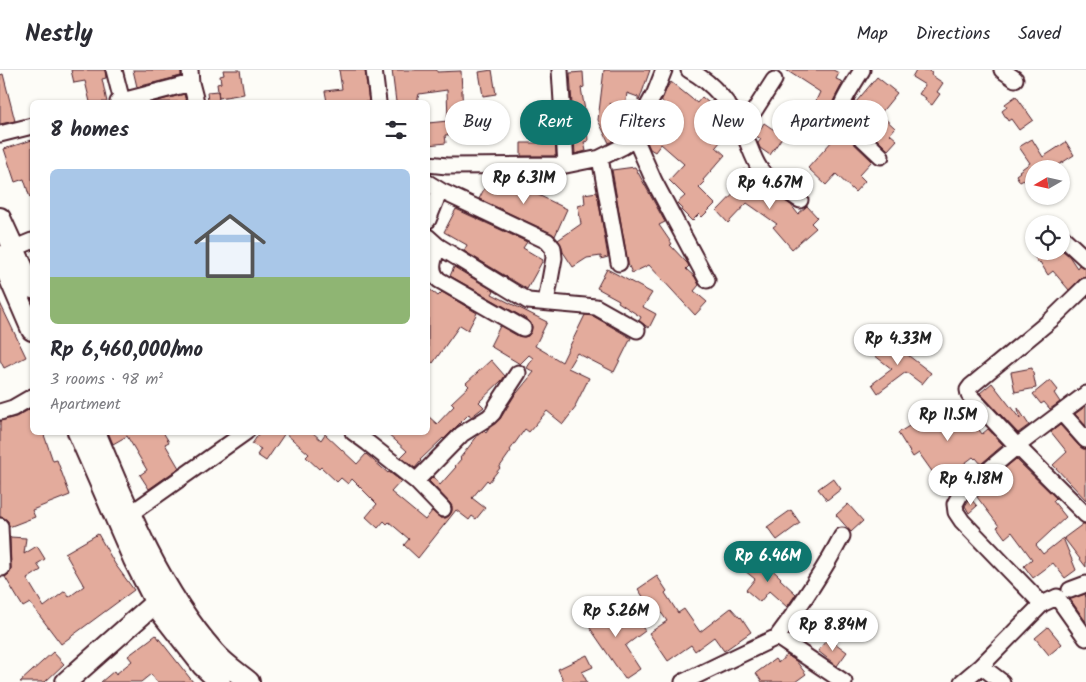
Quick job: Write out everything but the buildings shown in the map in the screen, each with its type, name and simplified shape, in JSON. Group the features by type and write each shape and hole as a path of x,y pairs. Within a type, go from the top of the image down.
{"main road":[{"path":"0,218 16,248 30,283"},
{"path":"16,248 30,320"},
{"path":"79,435 134,560 165,601 215,654 249,682"},
{"path":"96,435 165,601 203,666 220,682"},
{"path":"66,682 165,601"},
{"path":"80,682 165,601"}],"street":[{"path":"114,70 120,100"},
{"path":"374,70 378,100"},
{"path":"560,70 566,165"},
{"path":"652,100 664,70"},
{"path":"689,70 701,77 725,100"},
{"path":"862,70 844,102 840,114 842,119 881,156"},
{"path":"1002,70 1015,79"},
{"path":"125,100 192,73 196,100"},
{"path":"761,100 774,80"},
{"path":"0,134 30,126"},
{"path":"430,164 447,166 566,165 600,158 625,145"},
{"path":"638,145 654,181 707,280"},
{"path":"749,145 761,169 770,180 800,200"},
{"path":"600,158 619,263"},
{"path":"430,184 547,241 554,248 546,302"},
{"path":"430,215 441,191"},
{"path":"433,241 528,301 596,307 637,330"},
{"path":"433,241 432,269 434,275 439,280 523,328"},
{"path":"1070,244 1086,259"},
{"path":"1086,286 1052,319 970,386 968,390 969,395 1017,446 1086,515"},
{"path":"416,481 462,434 489,417 518,373"},
{"path":"1042,604 962,521 956,512 955,504 961,493 1017,446 1086,394"},
{"path":"0,412 30,398"},
{"path":"1062,413 1086,440"},
{"path":"130,514 242,435"},
{"path":"356,435 416,481 443,510"},
{"path":"0,526 2,568"},
{"path":"683,682 777,637 801,604 842,536"},
{"path":"1070,590 1086,584"},
{"path":"962,682 981,666 1042,604 1057,597 1086,638"},
{"path":"777,637 844,682"},
{"path":"981,666 1002,682"}]}
